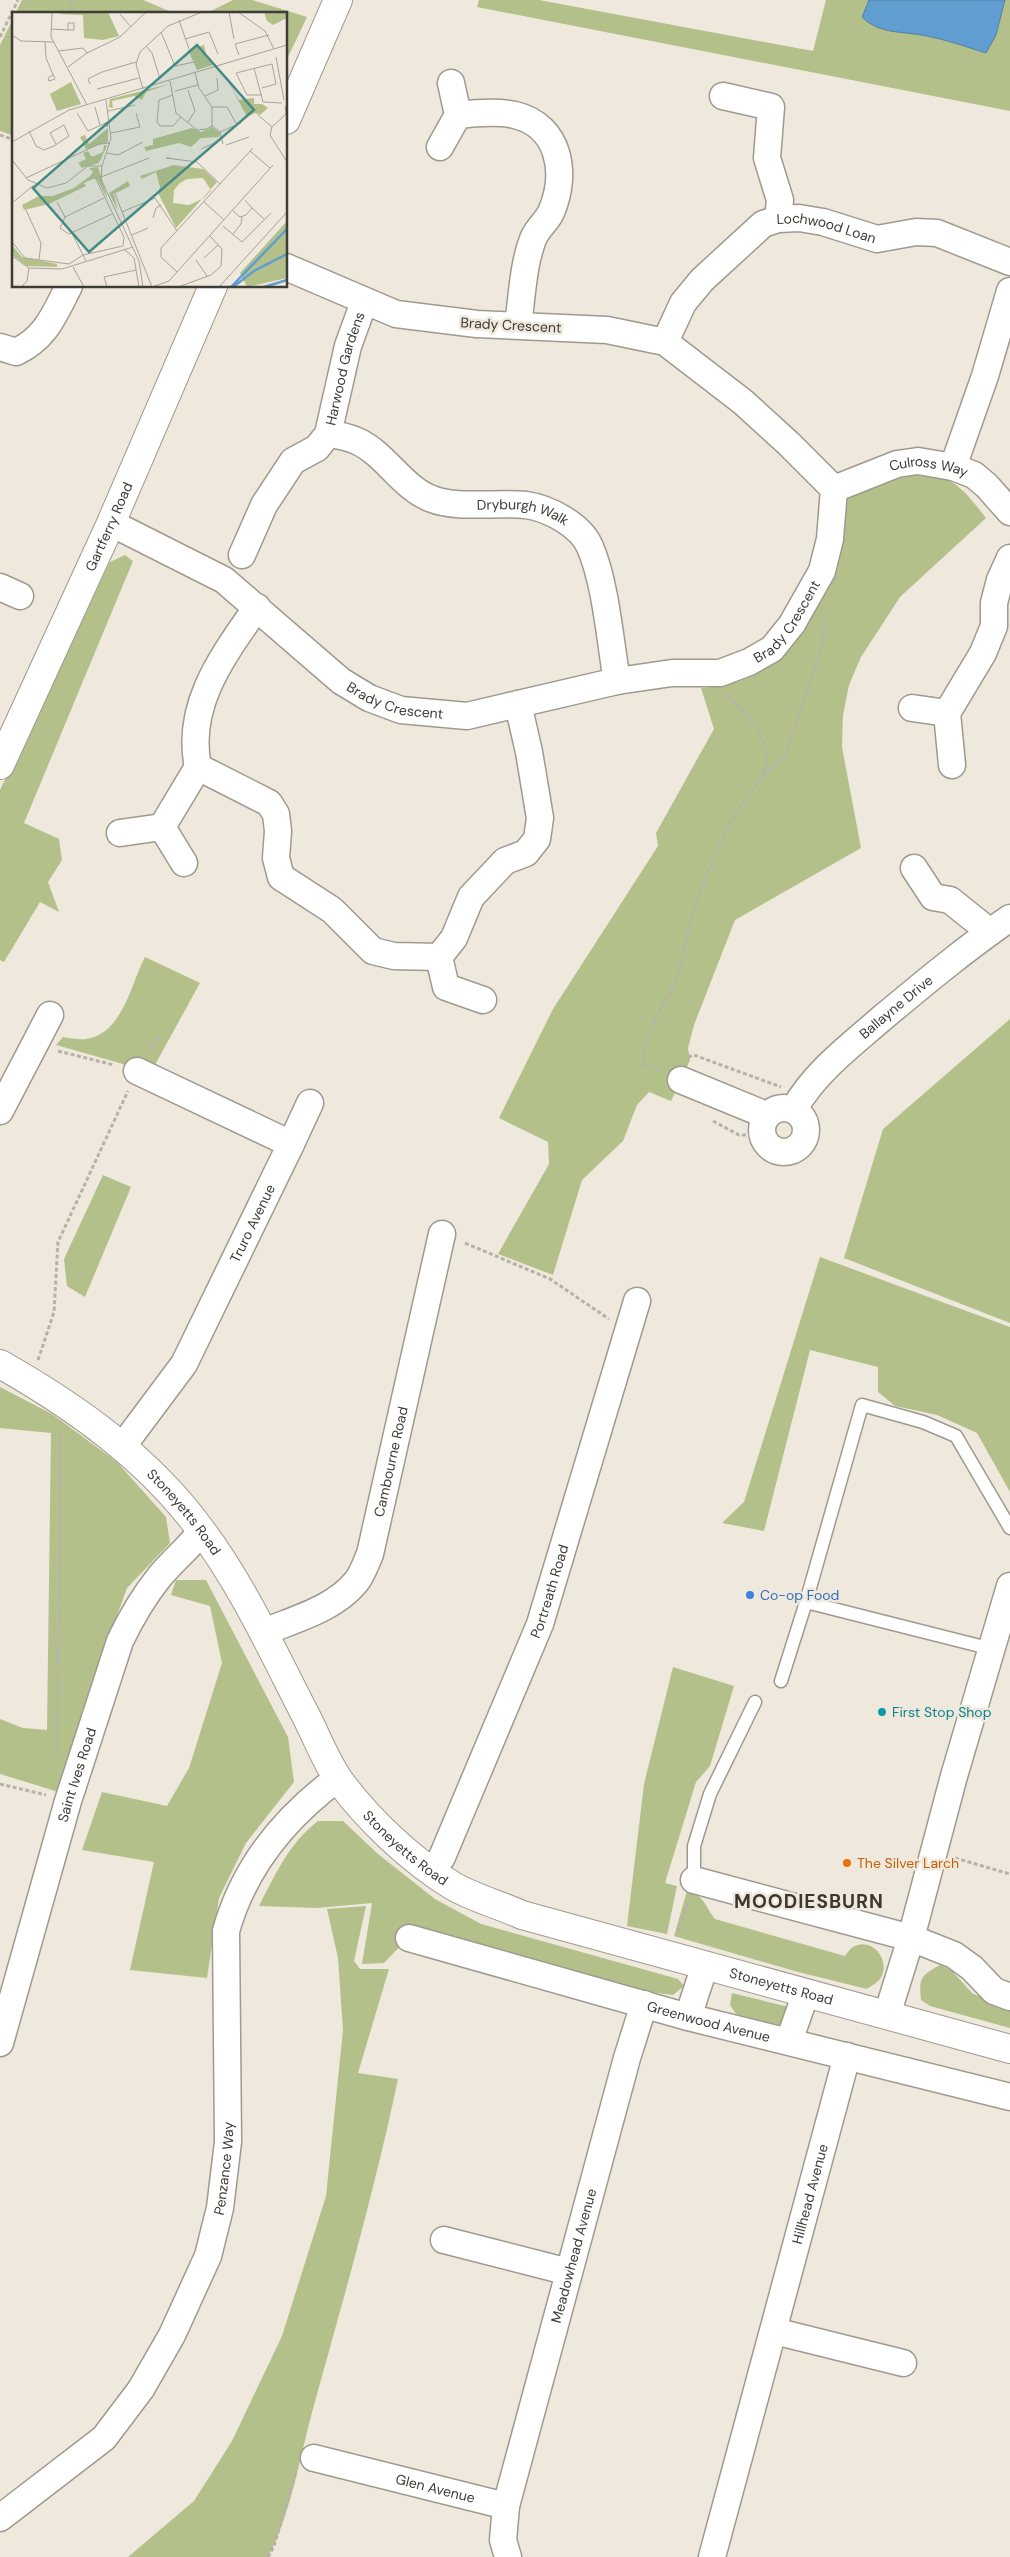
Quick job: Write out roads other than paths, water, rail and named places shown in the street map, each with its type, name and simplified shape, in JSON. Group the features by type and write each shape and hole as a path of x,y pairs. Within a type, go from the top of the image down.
{"street":[{"path":"288,115 338,0"},
{"path":"440,147 458,115 451,83"},
{"path":"723,96 771,107 768,158 780,200 778,219"},
{"path":"458,115 476,113 515,115 538,125 554,142 559,161 560,184 552,212 534,238 527,263 518,325"},
{"name":"Lochwood Loan","path":"665,342 683,302 702,280 763,224 778,219 799,218 823,222 877,239 916,232 937,233 1010,262"},
{"name":"Brady Crescent","path":"110,523 224,580 341,681 370,698 402,710 467,716 617,681 672,673 703,674 727,670 749,662 772,649 792,624 822,571 830,539 834,489 788,442 743,402 665,342 607,330 477,324 396,314 364,302 288,268"},
{"path":"0,348 16,352 33,344 51,321 68,288"},
{"name":"Gartferry Road","path":"0,765 110,523 212,288"},
{"path":"953,467 985,376 1010,291"},
{"name":"Harwood Gardens","path":"242,555 264,506 293,462 316,448 328,434 348,346 364,302"},
{"name":"Dryburgh Walk","path":"328,434 358,441 378,455 405,481 432,499 471,505 495,503 528,506 556,515 574,528 590,546 597,571 617,681"},
{"name":"Culross Way","path":"834,489 896,464 918,461 953,467 974,475 987,486 1010,512"},
{"path":"952,765 948,713 983,653 994,626 994,603 1000,580 1010,558"},
{"path":"162,827 198,767 194,748 194,730 200,705 225,653 257,607"},
{"path":"483,1000 443,996 439,957 454,938 471,897 505,861 526,853 537,840 540,818 529,752 518,704"},
{"path":"912,708 948,713"},
{"path":"198,767 269,803 276,814 278,831 276,858 281,877 332,910 373,951 394,956 439,957"},
{"path":"120,833 162,827"},
{"path":"162,827 184,863"},
{"path":"914,868 933,897 950,900 1000,925"},
{"name":"Ballayne Drive","path":"798,1101 832,1061 945,965 1000,925"},
{"path":"0,1111 50,1015"},
{"path":"675,1070 766,1115"},
{"path":"137,1071 291,1144"},
{"path":"798,1101 805,1119 807,1134 799,1147 785,1153 771,1148 762,1136 762,1125 766,1115 774,1109 798,1101"},
{"name":"Truro Avenue","path":"122,1447 184,1364 310,1103"},
{"name":"Cambourne Road","path":"264,1632 318,1610 341,1596 357,1582 370,1554 442,1234"},
{"name":"Portreath Road","path":"432,1871 442,1857 540,1624 630,1347 637,1301"},
{"name":"Stoneyetts Road","path":"0,1364 62,1401 122,1447 165,1485 202,1531 264,1632 338,1778 370,1817 432,1871 455,1887 522,1915 1010,2049"},
{"name":"Saint Ives Road","path":"0,2043 72,1790 120,1641 130,1620 162,1574 188,1549 202,1531"},
{"path":"886,2015 911,1938 1010,1586"},
{"name":"Penzance Way","path":"0,2518 104,2438 141,2388 172,2335 208,2256 223,2193 228,2142 226,1931 234,1903 269,1844 293,1816 338,1778"},
{"path":"694,1880 911,1938 954,1955 972,1968 994,1991 1010,1997"},
{"name":"Greenwood Avenue","path":"409,1938 688,2017 1010,2097"},
{"path":"688,2017 705,1965"},
{"path":"789,2041 806,1993"},
{"name":"Meadowhead Avenue","path":"506,2506 627,2058 644,2004"},
{"name":"Hillhead Avenue","path":"712,2557 774,2331 846,2056"},
{"path":"444,2240 569,2272"},
{"path":"774,2331 903,2363"},
{"name":"Glen Avenue","path":"314,2458 506,2506"},
{"path":"506,2506 503,2540 508,2557"}],"lane":[{"path":"781,1682 806,1602 862,1405 922,1422 956,1436 1010,1528"},
{"path":"806,1602 992,1649"},
{"path":"694,1880 694,1846 710,1794 754,1702"}],"water":[{"path":"869,0 1005,0 996,35 986,53 918,34 884,30 877,27 862,17"}],"place":[{"name":"Co-op Food","path":"750,1595"},
{"name":"First Stop Shop","path":"882,1712"},
{"name":"The Silver Larch","path":"847,1863"}],"district":[{"name":"MOODIESBURN","path":"809,1901"}]}
